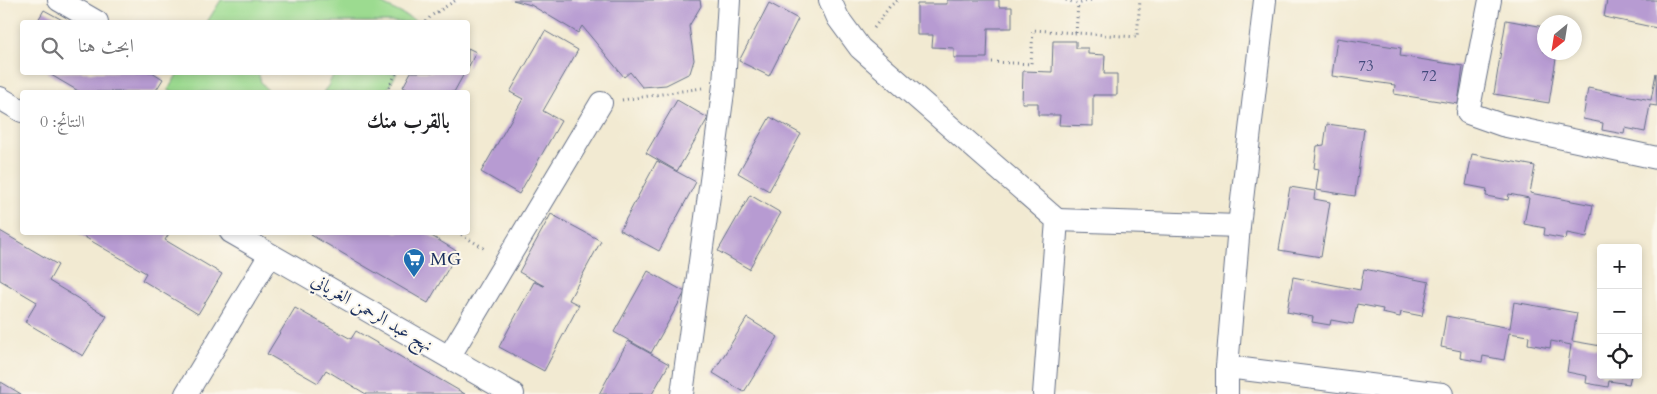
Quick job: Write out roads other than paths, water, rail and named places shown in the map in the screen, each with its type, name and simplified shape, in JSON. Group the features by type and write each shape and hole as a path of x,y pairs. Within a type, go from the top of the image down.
{"street":[{"path":"59,0 94,20"},
{"path":"682,394 724,85 729,0"},
{"path":"830,0 838,18 860,48 1057,220 1239,226"},
{"path":"1227,394 1226,367 1239,226 1265,0"},
{"path":"1490,0 1468,113 1502,125 1657,158"},
{"path":"0,98 20,110"},
{"path":"449,357 601,103"},
{"path":"1044,394 1057,220"},
{"name":"نهج عبد الرحمن الغرياني","path":"236,235 513,394"},
{"path":"186,394 270,255"},
{"path":"1226,367 1442,394"}],"place":[{"name":"MG","path":"414,278"}]}
